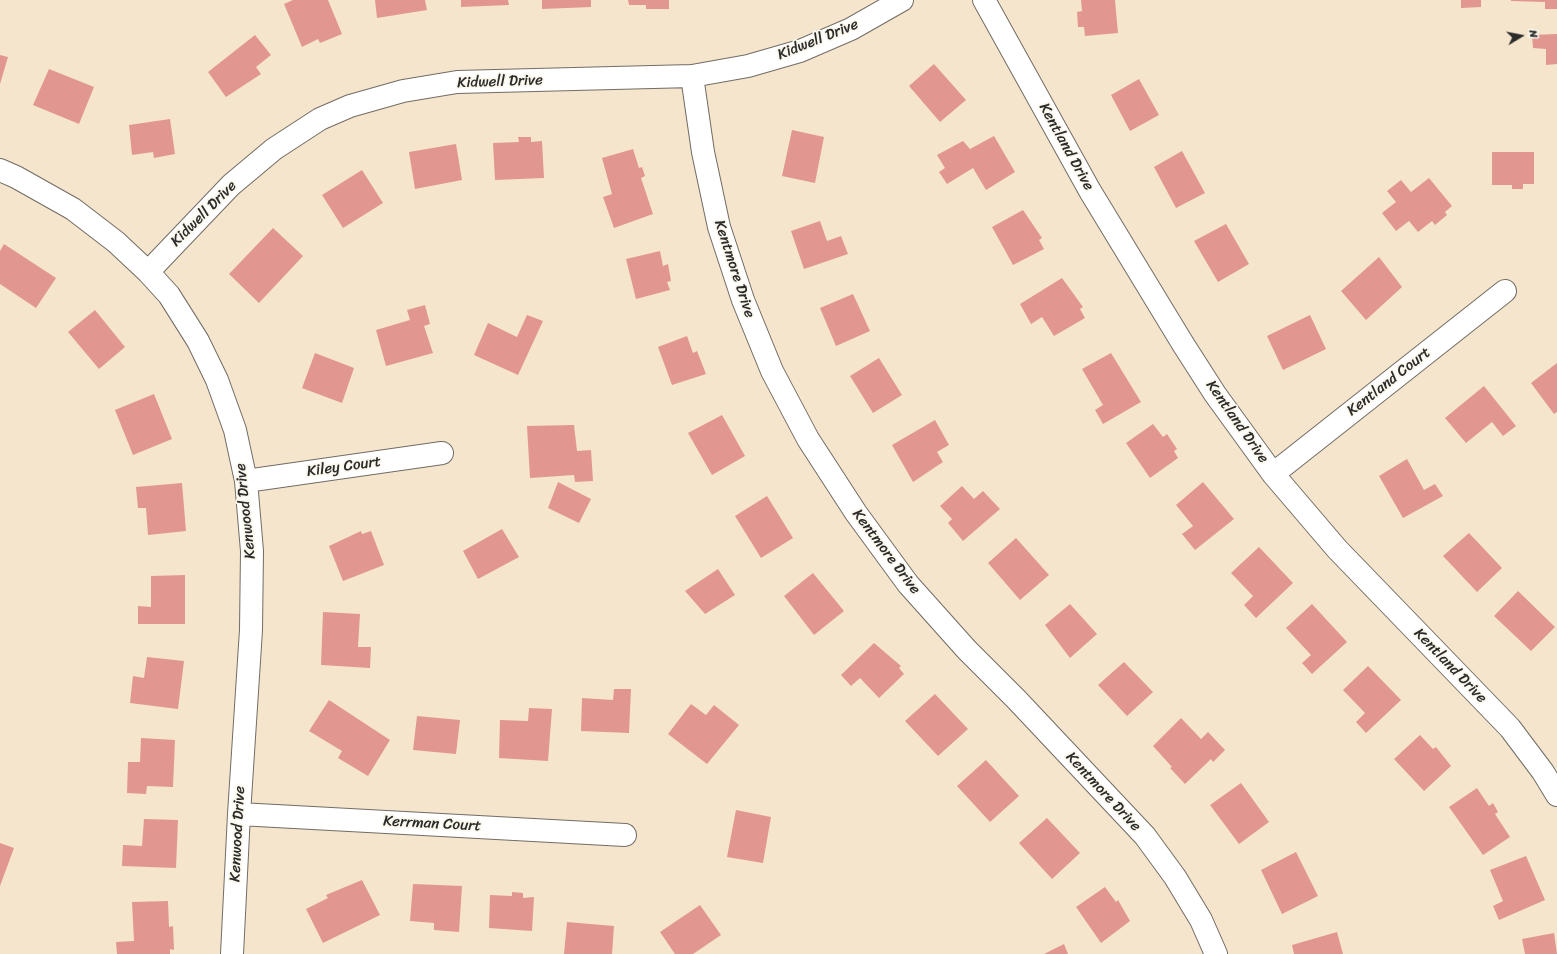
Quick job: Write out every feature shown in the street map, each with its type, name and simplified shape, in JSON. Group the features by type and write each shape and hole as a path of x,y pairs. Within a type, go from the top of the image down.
{"street":[{"name":"Kidwell Drive","path":"148,272 231,185 274,149 320,118 350,106 403,91 457,82 692,76 748,66 800,51 851,29 902,0"},
{"name":"Kentland Drive","path":"984,0 1090,191 1215,394 1273,474 1337,549 1510,728 1543,772 1557,795"},
{"name":"Kentmore Drive","path":"692,76 702,152 720,227 743,300 772,371 808,439 856,513 908,584 967,650 1017,700 1145,836 1175,877 1201,920 1216,954"},
{"name":"Kenwood Drive","path":"0,170 16,177 73,209 116,242 148,272 169,295 198,341 217,380 235,430 246,481 252,550 252,630 238,814 232,954"},
{"name":"Kentland Court","path":"1273,474 1506,291"},
{"name":"Kiley Court","path":"246,481 442,453"},
{"name":"Kerrman Court","path":"238,814 625,835"}],"building":[{"path":"293,0 328,0 342,34 320,43 318,39 302,47 284,4"},
{"path":"375,0 425,0 427,10 377,18"},
{"path":"461,0 508,0 509,5 461,7"},
{"path":"542,0 591,0 591,7 542,9"},
{"path":"628,0 669,0 669,9 646,9 646,5 629,5"},
{"path":"1081,0 1115,0 1118,33 1085,36 1084,27 1078,27 1077,12 1082,11"},
{"path":"1461,0 1481,0 1481,7 1461,8"},
{"path":"1511,0 1557,0 1557,9 1545,9 1545,2"},
{"path":"1557,34 1557,64 1546,65 1546,49 1533,48 1532,35"},
{"path":"255,35 271,55 256,67 261,74 226,97 208,72"},
{"path":"0,55 8,57 0,84"},
{"path":"934,64 966,100 940,122 909,86"},
{"path":"49,69 94,87 79,124 33,105"},
{"path":"1139,79 1159,115 1130,131 1111,95"},
{"path":"170,119 175,154 154,158 153,152 132,155 129,125"},
{"path":"792,130 824,137 815,183 782,176"},
{"path":"994,136 1015,172 986,190 973,168 947,184 939,172 945,168 937,155 963,141 970,149"},
{"path":"518,137 531,137 531,142 542,141 544,178 495,180 493,143 519,142"},
{"path":"456,144 462,180 415,189 409,152"},
{"path":"633,149 639,168 642,167 645,176 641,178 653,214 614,228 603,197 612,194 602,158"},
{"path":"1182,151 1205,193 1176,208 1154,167"},
{"path":"1492,152 1534,152 1534,184 1523,184 1523,189 1512,189 1512,185 1492,185"},
{"path":"362,170 383,203 343,228 322,195"},
{"path":"1429,178 1452,206 1445,212 1447,215 1435,225 1432,221 1418,232 1409,221 1396,231 1382,213 1396,202 1387,191 1401,180 1411,192"},
{"path":"1023,210 1042,238 1039,240 1044,249 1013,265 992,227"},
{"path":"820,221 827,241 841,236 848,254 804,269 791,231"},
{"path":"1226,224 1249,264 1218,282 1194,241"},
{"path":"273,228 303,256 259,303 229,274"},
{"path":"4,244 56,278 36,308 0,284 0,251"},
{"path":"660,251 663,266 668,264 671,281 667,282 670,290 636,299 626,259"},
{"path":"1379,257 1402,287 1366,320 1341,291"},
{"path":"1062,278 1083,307 1080,309 1085,318 1054,336 1042,317 1031,324 1020,304"},
{"path":"853,294 870,331 836,346 820,308"},
{"path":"425,305 430,324 424,326 433,353 386,366 376,330 410,320 407,310"},
{"path":"95,310 125,347 99,369 68,332"},
{"path":"527,315 543,321 518,375 474,355 488,323 517,337"},
{"path":"1310,315 1326,349 1283,370 1267,336"},
{"path":"687,336 693,353 697,351 706,374 672,385 658,347"},
{"path":"315,353 354,368 342,403 302,388"},
{"path":"1111,353 1141,402 1103,424 1095,410 1103,405 1082,369"},
{"path":"879,358 902,395 873,413 850,376"},
{"path":"1557,363 1557,412 1554,414 1531,383"},
{"path":"1484,386 1516,426 1503,436 1492,422 1466,443 1445,418"},
{"path":"154,394 172,439 133,455 115,410"},
{"path":"722,415 745,456 712,475 688,433"},
{"path":"935,420 949,445 937,452 943,462 913,482 892,445"},
{"path":"1153,424 1163,437 1167,434 1177,449 1174,451 1178,458 1150,478 1126,443"},
{"path":"574,425 577,451 591,450 593,481 575,482 574,475 530,478 527,426"},
{"path":"1407,459 1424,490 1435,484 1443,496 1403,518 1379,476"},
{"path":"558,482 591,499 579,523 548,508"},
{"path":"1203,482 1234,519 1195,550 1182,534 1193,526 1176,505"},
{"path":"182,483 186,531 148,535 146,508 138,508 136,487"},
{"path":"962,486 974,499 983,491 1000,509 963,541 948,523 952,519 940,506"},
{"path":"767,496 793,538 761,558 735,516"},
{"path":"502,529 519,557 478,579 463,551"},
{"path":"361,531 362,534 371,531 384,565 343,581 329,546"},
{"path":"1469,533 1502,568 1477,592 1443,556"},
{"path":"1016,538 1049,575 1020,600 988,563"},
{"path":"1259,547 1293,583 1256,618 1244,605 1253,596 1231,573"},
{"path":"718,569 735,595 705,614 685,591"},
{"path":"813,573 844,611 814,635 784,596"},
{"path":"185,575 185,624 138,624 138,606 151,607 151,576"},
{"path":"1518,591 1555,627 1531,651 1494,616"},
{"path":"1070,604 1097,634 1070,658 1045,625"},
{"path":"1312,604 1347,642 1312,674 1302,663 1311,655 1286,628"},
{"path":"323,612 360,614 358,647 371,647 370,668 321,665"},
{"path":"874,643 901,666 899,668 904,674 879,698 860,678 851,686 841,675"},
{"path":"147,657 184,661 178,709 130,703 133,676 144,678"},
{"path":"1124,662 1153,692 1127,716 1098,685"},
{"path":"1368,666 1401,700 1366,733 1356,722 1365,713 1343,690"},
{"path":"614,689 631,689 629,733 581,731 582,698 613,700"},
{"path":"935,694 968,729 938,756 905,721"},
{"path":"329,700 390,740 368,776 338,758 342,751 309,731"},
{"path":"691,704 706,715 714,705 739,725 707,764 668,734"},
{"path":"529,708 552,709 548,761 499,758 500,720 528,721"},
{"path":"417,716 460,720 456,754 413,750"},
{"path":"1181,718 1201,739 1208,732 1225,750 1213,762 1211,759 1185,784 1153,746"},
{"path":"1420,735 1433,749 1436,747 1451,766 1424,791 1394,759"},
{"path":"141,738 175,740 173,787 147,786 146,794 127,793 128,762 140,762"},
{"path":"986,760 1019,796 990,822 957,786"},
{"path":"1241,783 1269,822 1239,844 1210,805"},
{"path":"1477,788 1489,806 1493,803 1498,812 1495,814 1510,837 1483,855 1449,807"},
{"path":"736,810 771,817 763,863 727,857"},
{"path":"1047,818 1080,853 1052,879 1019,843"},
{"path":"144,819 178,820 176,868 122,866 123,845 142,846"},
{"path":"0,843 14,848 0,886"},
{"path":"1296,852 1318,896 1282,914 1261,870"},
{"path":"1526,856 1545,900 1499,920 1493,906 1503,901 1490,870"},
{"path":"362,880 380,915 323,943 306,909 328,898 326,895"},
{"path":"413,884 462,886 459,932 434,930 434,923 410,921"},
{"path":"1105,887 1116,902 1118,900 1130,921 1101,943 1076,907"},
{"path":"512,892 523,893 523,898 534,897 532,931 489,928 490,895 512,896"},
{"path":"168,901 169,927 173,926 174,950 170,949 170,954 117,954 116,942 134,941 132,902"},
{"path":"700,905 721,935 693,954 675,954 660,932"},
{"path":"567,922 614,926 612,954 564,954"},
{"path":"1337,932 1343,954 1294,954 1292,945"},
{"path":"1554,933 1557,954 1525,954 1522,939"},
{"path":"1064,944 1068,954 1044,954"}]}
